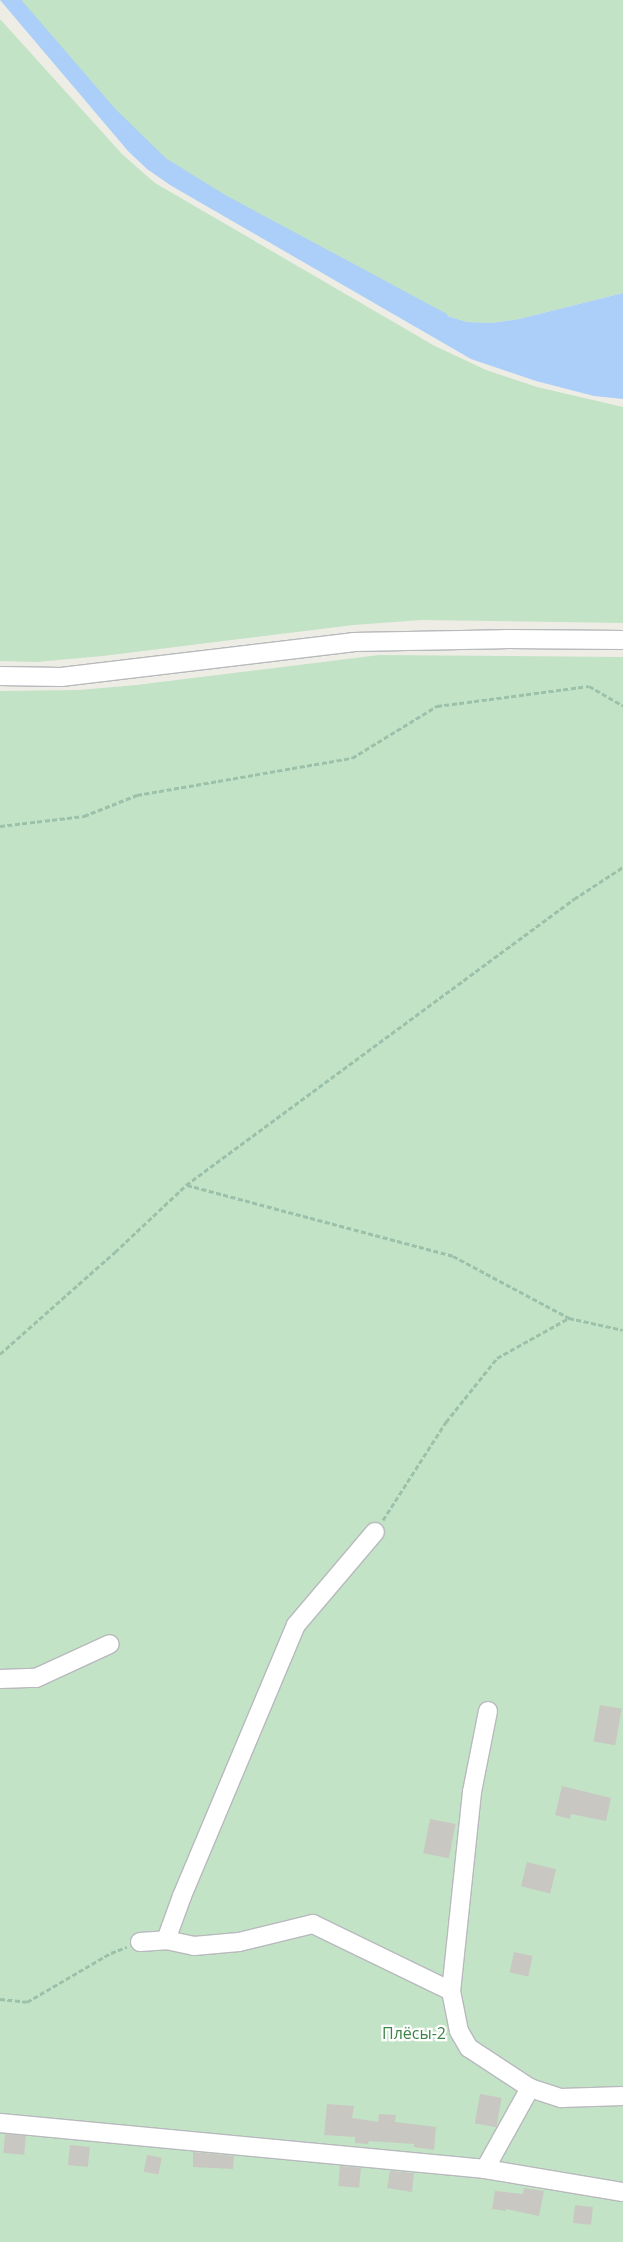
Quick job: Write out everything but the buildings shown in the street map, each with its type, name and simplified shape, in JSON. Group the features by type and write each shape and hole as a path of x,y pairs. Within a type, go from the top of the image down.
{"street":[{"path":"0,676 61,677 353,642 508,639 623,640"},
{"path":"166,1940 182,1896 296,1625 375,1532"},
{"path":"0,1679 36,1678 110,1644"},
{"path":"488,1711 472,1792 451,1991 459,2031 469,2048 530,2088 561,2098 623,2096"},
{"path":"140,1942 166,1940 194,1946 239,1942 313,1924 451,1991"},
{"path":"485,2169 530,2088"},
{"path":"0,2123 485,2169 623,2192"}],"path":[{"path":"0,826 84,816 137,795 352,758 437,706 589,686 623,706"},
{"path":"0,1354 115,1252 186,1185 574,899 623,867"},
{"path":"186,1185 453,1256 569,1318 623,1330"},
{"path":"375,1532 446,1422 498,1358 569,1318"},
{"path":"0,1999 27,2002 111,1953 140,1942"}],"green space":[{"path":"18,0 623,0 623,293 519,319 492,323 467,322 444,315 224,197 163,159 113,110"},
{"path":"0,19 122,154 155,183 433,345 486,370 537,387 623,407 623,623 421,620 354,625 103,656 36,662 0,661"},
{"name":"Плёсы-2","path":"379,655 623,657 623,2242 0,2242 0,691 79,690 136,685"}],"water":[{"path":"0,0 18,0 113,110 163,159 224,197 444,315 467,322 492,323 519,319 623,293 623,399 594,396 536,381 471,359 170,185 147,169 128,151"}],"waterway":[{"path":"18,0 113,110 163,159 224,197 444,315"}]}
